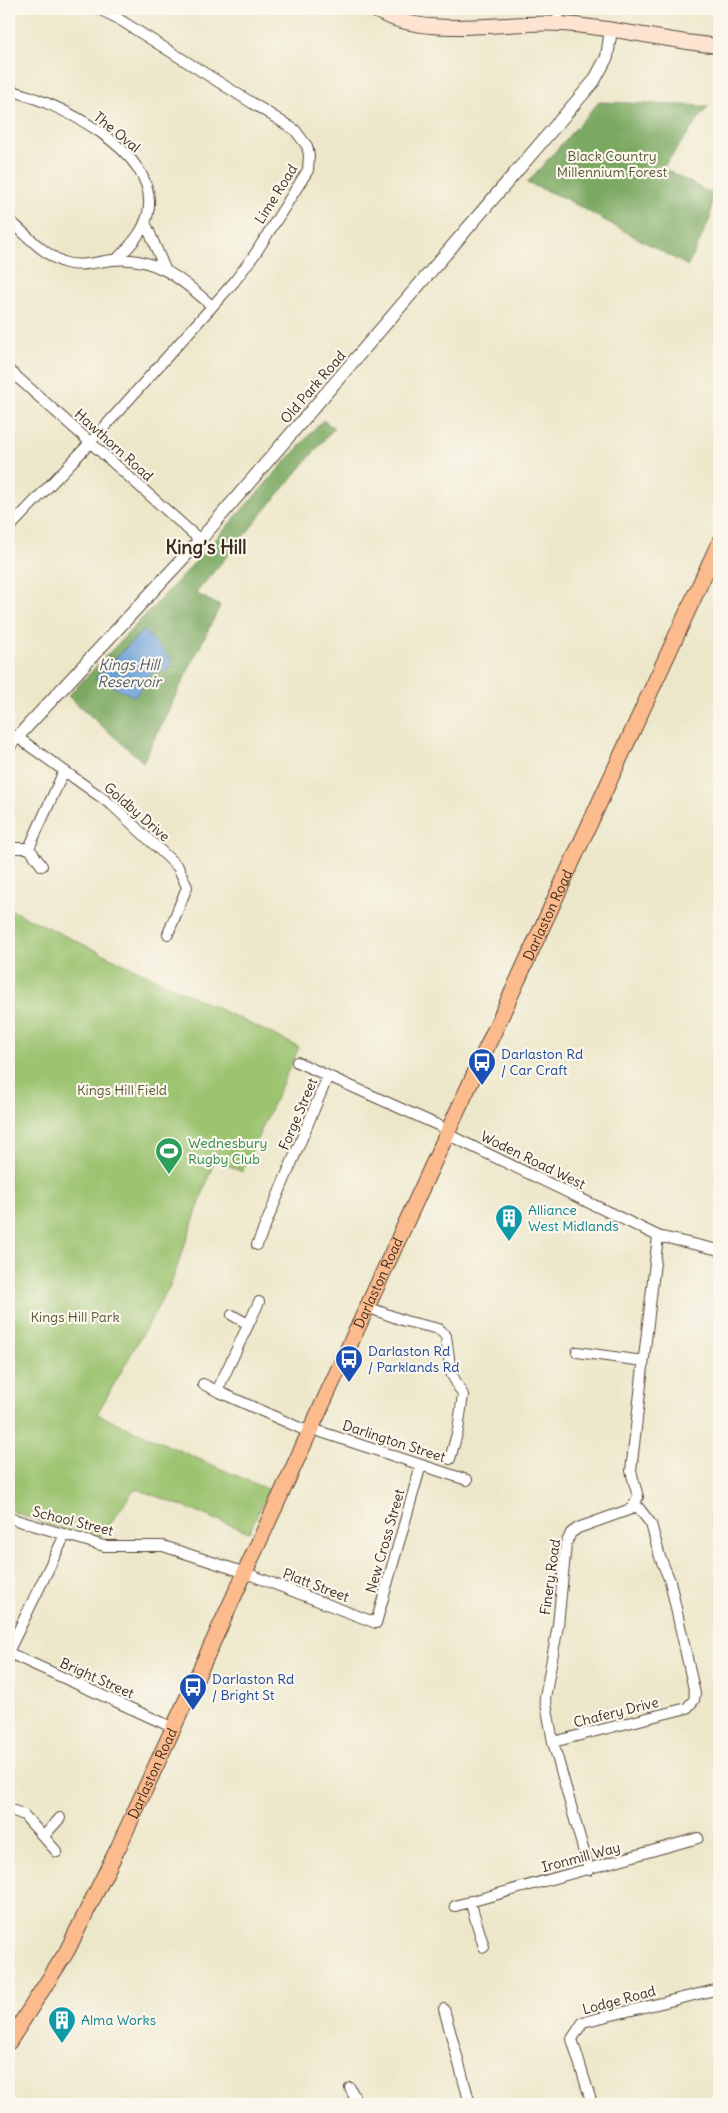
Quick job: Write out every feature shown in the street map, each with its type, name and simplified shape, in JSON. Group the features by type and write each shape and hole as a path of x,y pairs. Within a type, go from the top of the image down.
{"main road":[{"path":"373,9 394,20 425,25 559,24 610,29 686,43 719,46"},
{"name":"Darlaston Road","path":"11,2034 84,1918 246,1573 719,543"}],"street":[{"name":"Lime Road","path":"9,528 90,443 212,306 255,254 308,170 310,155 307,146 295,130 99,9"},
{"path":"558,9 559,24"},
{"name":"Old Park Road","path":"13,741 200,540 594,81 607,57 610,29"},
{"name":"The Oval","path":"9,90 34,98 70,114 132,159 139,170 147,191 148,212 135,240 116,260"},
{"path":"9,220 42,249 64,262 85,265 116,260 148,262 165,269 212,306"},
{"path":"145,222 165,269"},
{"name":"Hawthorn Road","path":"9,370 200,540"},
{"name":"Goldby Drive","path":"13,741 64,771 112,805 178,867 187,887 168,934"},
{"path":"29,848 64,771"},
{"path":"9,848 29,848"},
{"path":"29,848 42,866"},
{"name":"Forge Street","path":"297,1062 448,1132"},
{"name":"Forge Street","path":"257,1245 328,1076"},
{"name":"Woden Road West","path":"448,1132 455,1138 658,1236 719,1250"},
{"path":"635,1503 638,1497 631,1471 658,1236"},
{"path":"217,1391 259,1302"},
{"path":"368,1307 405,1321 439,1329 446,1336 451,1373 463,1395 458,1430 450,1459"},
{"path":"232,1315 248,1324"},
{"path":"577,1352 643,1361"},
{"name":"Darlington Street","path":"203,1384 302,1429 312,1429 467,1480"},
{"name":"New Cross Street","path":"376,1623 421,1465"},
{"name":"Chafery Drive","path":"553,1742 687,1708 694,1700 696,1694 670,1580 660,1557 651,1524 635,1503"},
{"name":"Finery Road","path":"589,1870 553,1742 545,1698 558,1625 566,1544 571,1533 578,1528 631,1509 635,1503"},
{"name":"School Street","path":"9,1518 104,1546 163,1546 246,1573"},
{"path":"9,1652 65,1535"},
{"name":"Platt Street","path":"246,1573 376,1623"},
{"name":"Bright Street","path":"9,1652 174,1728"},
{"path":"9,1809 24,1815 57,1852"},
{"path":"44,1836 60,1818"},
{"name":"Ironmill Way","path":"455,1906 698,1838"},
{"path":"470,1901 484,1947"},
{"name":"Lodge Road","path":"592,2104 572,2039 583,2022 719,1989"},
{"path":"444,2009 470,2104"},
{"path":"350,2088 358,2104"}],"green space":[{"name":"Black Country Millennium Forest","path":"599,102 708,106 663,168 712,194 710,219 688,266 564,198 527,183"},
{"path":"323,420 334,428 196,593 220,606 143,762 68,696 178,581","holes":["143,630 167,671 95,678"]},
{"name":"Kings Hill Field","path":"9,909 299,1047 242,1172 215,1159 171,1284 97,1414 269,1490 249,1532 135,1488 97,1543 9,1510"}],"water":[{"name":"Kings Hill Reservoir","path":"144,630 173,661 167,671 153,671 135,697 95,678"}],"place":[{"name":"Darlaston Rd / Car Craft","path":"482,1086"},
{"name":"Wednesbury Rugby Club","path":"169,1175"},
{"name":"Alliance West Midlands","path":"509,1242"},
{"name":"Darlaston Rd / Parklands Rd","path":"349,1383"},
{"name":"Darlaston Rd / Bright St","path":"193,1711"},
{"name":"Alma Works","path":"62,2044"}],"district":[{"name":"King’s Hill","path":"206,547"}],"park label":[{"name":"Kings Hill Park","path":"75,1317"}]}
